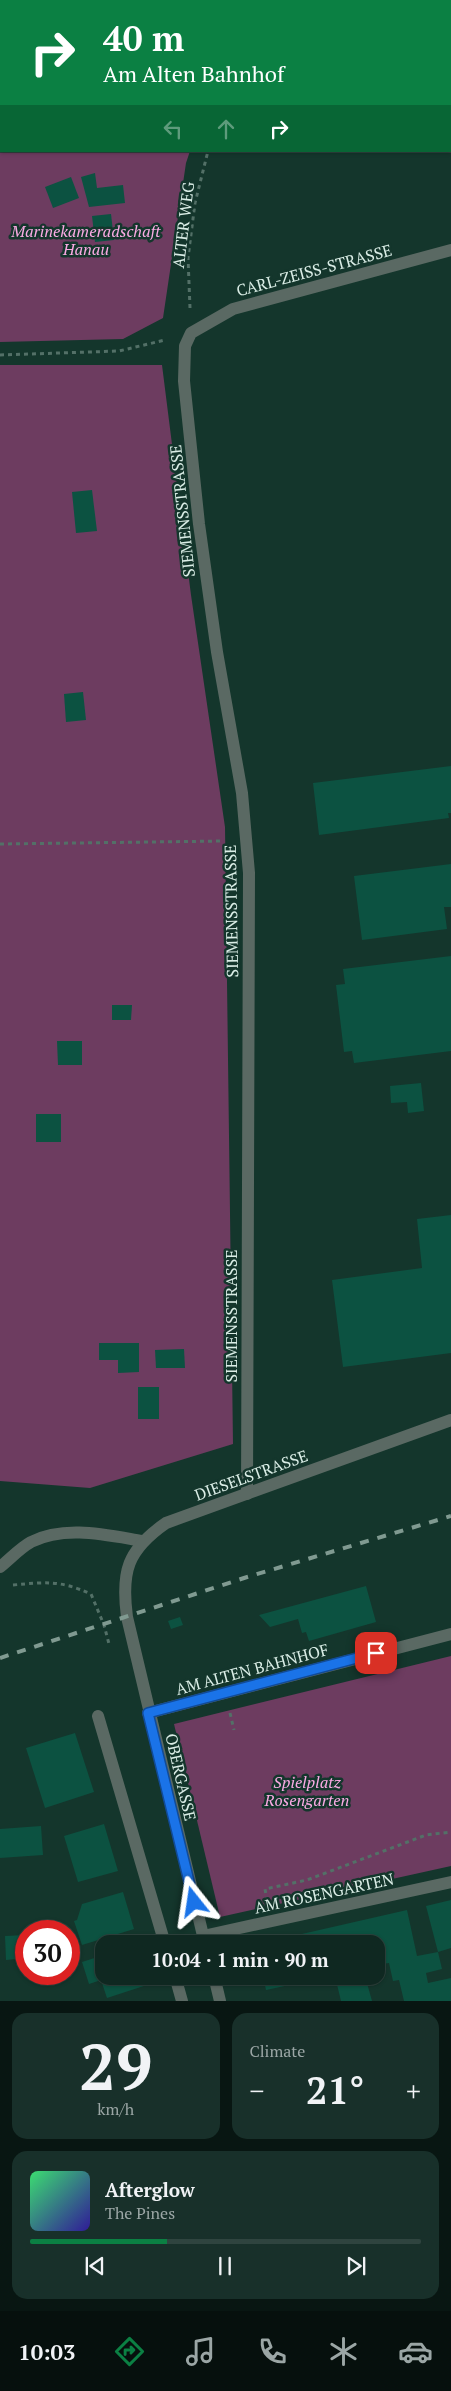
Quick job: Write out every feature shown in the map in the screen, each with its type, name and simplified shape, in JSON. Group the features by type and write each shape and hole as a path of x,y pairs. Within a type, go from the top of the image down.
{"street":[{"name":"CARL-ZEISS-STRASSE","path":"191,333 233,309 451,250"},
{"name":"SIEMENSSTRASSE","path":"191,333 183,359 198,524 217,652 242,793 249,873 247,1494"},
{"name":"DIESELSTRASSE","path":"127,1617 125,1577 134,1552 142,1541 166,1524 451,1420"},
{"path":"0,1567 30,1542 61,1533 88,1533 142,1541"},
{"name":"OBERGASSE","path":"127,1617 148,1713 203,1935"},
{"name":"AM ALTEN BAHNHOF","path":"148,1713 451,1634"},
{"path":"98,1716 162,1935"},
{"name":"AM ROSENGARTEN","path":"222,1935 271,1921 451,1882"},
{"path":"178,1985 182,2001"},
{"path":"216,1985 220,2001"}],"path":[{"name":"ALTER WEG","path":"191,333 188,258 195,202 208,152"},
{"path":"0,355 119,352 191,333"},
{"path":"0,844 247,841"},
{"path":"9,1586 54,1581 76,1587 91,1594 104,1625 111,1652"},
{"path":"271,1921 265,1889 307,1880 426,1835 451,1832"}],"green space":[{"name":"Marinekameradschaft Hanau","path":"0,152 190,152 186,163 163,318 123,339 0,342"},
{"path":"0,365 162,365 191,595 225,827 233,1444 90,1488 0,1481"},
{"name":"Spielplatz Rosengarten","path":"451,1656 451,1866 220,1917 174,1724"}],"building":[{"path":"95,173 97,188 123,185 125,203 89,207 81,177"},
{"path":"71,177 79,198 53,208 45,187"},
{"path":"111,214 114,240 95,242 92,216"},
{"path":"92,490 97,531 76,533 72,492"},
{"path":"83,692 86,720 66,722 64,694"},
{"path":"451,766 451,813 448,813 449,818 319,835 313,783"},
{"path":"451,864 451,907 444,907 447,929 362,940 354,876"},
{"path":"451,956 451,1051 354,1063 352,1051 344,1052 336,985 345,984 343,969"},
{"path":"112,1005 132,1005 131,1020 112,1020"},
{"path":"57,1041 82,1041 82,1065 58,1065"},
{"path":"421,1083 424,1111 408,1113 407,1102 391,1103 390,1086"},
{"path":"36,1114 61,1114 61,1142 36,1142"},
{"path":"451,1215 451,1353 343,1367 332,1280 422,1268 417,1219"},
{"path":"99,1343 139,1343 139,1372 118,1373 118,1360 99,1360"},
{"path":"184,1349 185,1368 156,1368 155,1350"},
{"path":"138,1387 159,1387 159,1419 138,1419"},
{"path":"366,1586 376,1622 309,1641 306,1632 302,1633 298,1619 270,1627 259,1615"},
{"path":"180,1617 183,1625 171,1629 168,1621"},
{"path":"75,1733 94,1792 45,1808 26,1748"},
{"path":"104,1824 118,1871 78,1882 64,1836"},
{"path":"41,1826 43,1855 0,1858 0,1829"},
{"path":"123,1892 134,1929 114,1935 95,1935 95,1941 82,1945 80,1939 80,1920 77,1920 82,1904"},
{"path":"451,1900 451,1948 438,1952 426,1906"},
{"path":"407,1910 417,1956 438,1952 442,1969 426,1973 428,1983 451,1978 451,2001 404,2001 399,1980 393,1981 389,1963 385,1964 385,1935 297,1935"},
{"path":"5,1936 15,1936 15,1959 6,1960"},
{"path":"95,1958 95,1982 89,1984 82,1962"},
{"path":"103,1985 147,1985 107,1998"},
{"path":"265,1985 289,1985 266,1990"},
{"path":"337,1985 368,1985 372,2001 341,2001"}],"railway":[{"path":"0,1658 244,1578 451,1516"}],"route":[{"path":"194,1902 148,1713 376,1653"}]}
